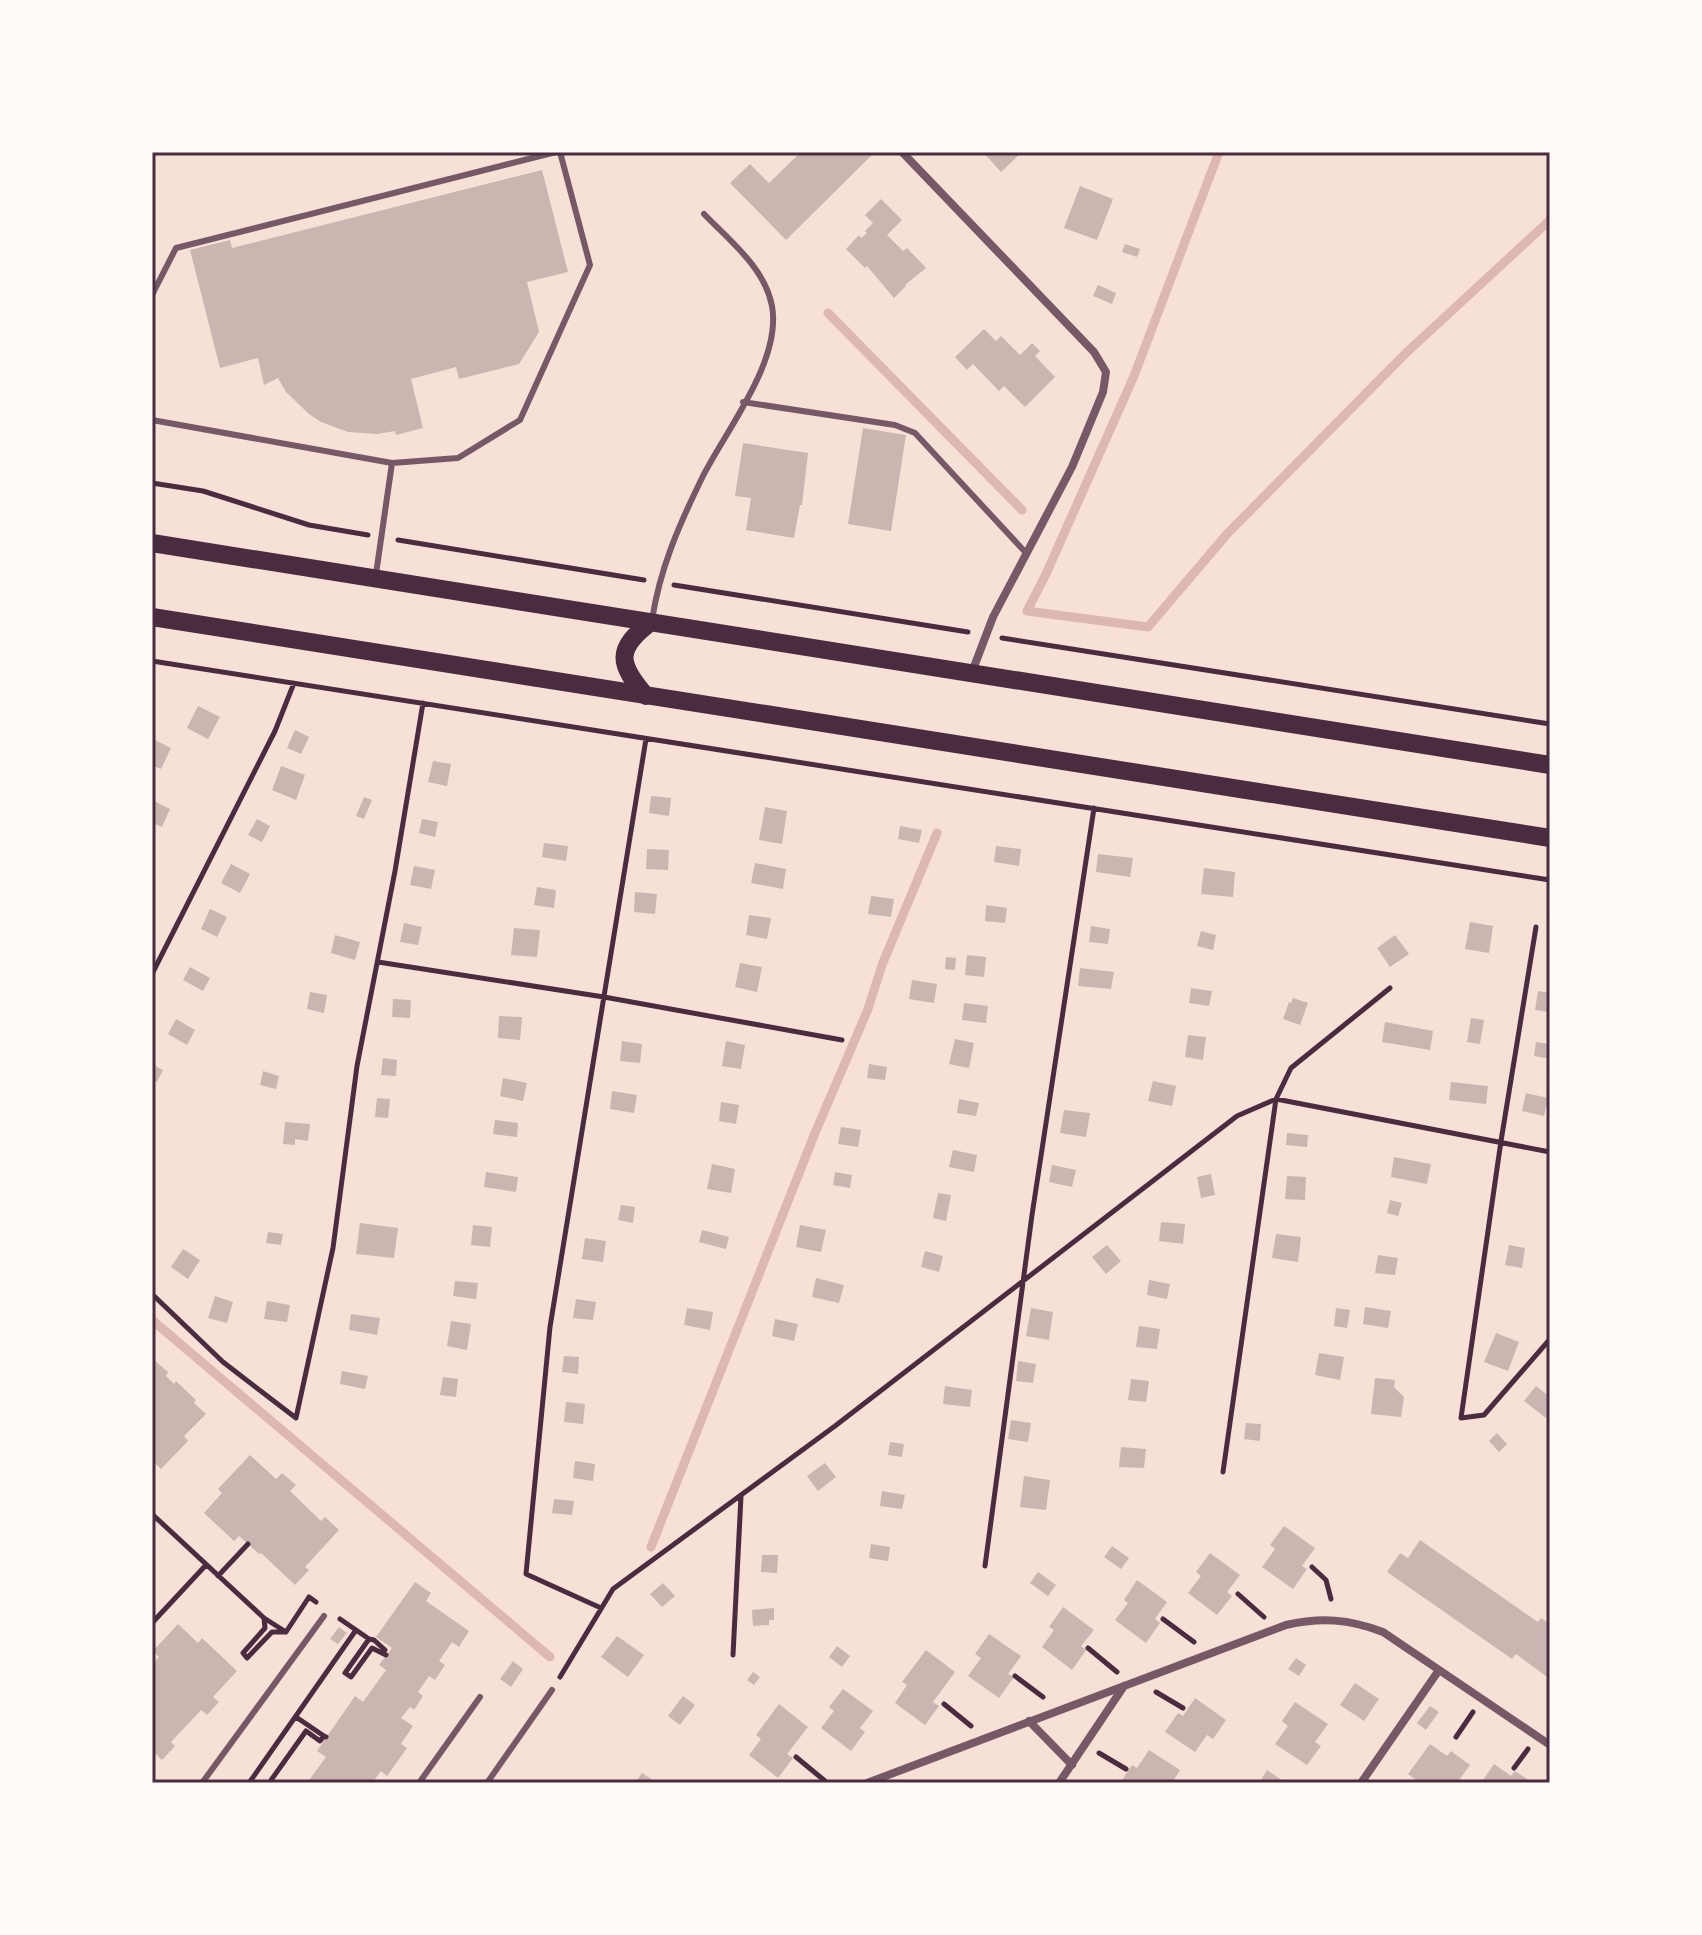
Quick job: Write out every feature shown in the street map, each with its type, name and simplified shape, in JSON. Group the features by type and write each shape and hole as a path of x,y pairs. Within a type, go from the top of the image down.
{"main road":[{"path":"152,543 1550,765"},
{"path":"152,617 1550,838"},
{"path":"646,696 628,676 624,655 630,642 651,622"}],"street":[{"path":"902,152 1094,352 1106,372 1103,392 1072,467 984,635 971,673"},
{"path":"867,1783 1286,1625 1310,1620 1334,1619 1381,1631 1550,1745"},
{"path":"1361,1783 1439,1670"},
{"path":"1059,1783 1124,1685"},
{"path":"1029,1721 1072,1765"}],"lane":[{"path":"152,295 176,248 558,152 590,265 520,420 458,458 392,463 152,420"},
{"path":"651,622 657,583 676,533 763,365 774,324 765,285 751,262 704,214"},
{"path":"743,402 895,425 915,433 1027,554"},
{"path":"376,578 392,463"},
{"path":"202,1783 324,1616"},
{"path":"487,1783 552,1690"},
{"path":"419,1783 480,1697"}],"path":[{"path":"152,483 203,491 309,525 1550,724"},
{"path":"152,661 1550,880"},
{"path":"152,974 275,731 294,683"},
{"path":"152,1294 223,1362 296,1418 333,1248 357,1066 420,734 423,703"},
{"path":"601,1608 526,1574 550,1327 646,739"},
{"path":"985,1566 1094,808"},
{"path":"1536,927 1461,1418 1484,1415 1550,1339"},
{"path":"378,962 604,997 842,1040"},
{"path":"1223,1472 1276,1099 1291,1068 1390,988"},
{"path":"552,1690 613,1589 741,1495 1237,1116 1276,1099 1550,1152"},
{"path":"733,1655 741,1495"},
{"path":"152,1514 264,1618 280,1628"},
{"path":"218,1576 248,1544"},
{"path":"152,1623 206,1565"},
{"path":"1312,1567 1326,1580 1331,1599"},
{"path":"1238,1594 1264,1618"},
{"path":"264,1618 265,1628 243,1653 247,1658 272,1632 286,1632 309,1597 320,1605"},
{"path":"332,1613 385,1650 382,1655 372,1648 351,1677 345,1673 369,1639"},
{"path":"1163,1619 1195,1643"},
{"path":"249,1783 356,1630"},
{"path":"1088,1648 1117,1672"},
{"path":"1015,1676 1044,1700"},
{"path":"1456,1737 1482,1699"},
{"path":"944,1704 971,1727"},
{"path":"269,1783 306,1731 320,1741 325,1736 296,1717"},
{"path":"1086,1745 1126,1769"},
{"path":"796,1757 825,1781"}],"building":[{"path":"801,152 875,152 786,240 730,183 750,164 769,183"},
{"path":"983,152 1018,152 1020,154 1001,172"},
{"path":"542,170 568,272 527,282 539,332 519,364 459,379 456,367 411,379 423,428 396,435 395,431 377,434 348,432 309,414 286,392 278,378 264,385 258,358 220,368 190,250 230,240 232,248"},
{"path":"1080,186 1113,199 1097,240 1064,228"},
{"path":"881,199 902,220 887,235 903,251 907,248 926,268 894,298 867,266 865,268 846,249 859,235 861,238 867,233 865,231 873,223 865,215"},
{"path":"1125,244 1140,249 1137,257 1122,252"},
{"path":"1098,285 1116,293 1112,304 1093,296"},
{"path":"984,329 996,341 1001,336 1020,355 1032,343 1040,351 1035,356 1055,377 1025,407 1004,386 999,391 973,364 967,370 955,357"},
{"path":"863,428 906,435 891,531 848,524"},
{"path":"743,443 808,453 802,505 794,538 746,530 751,498 735,496"},
{"path":"198,706 220,717 208,739 187,728"},
{"path":"295,730 309,737 301,754 287,748"},
{"path":"155,740 171,748 161,769 152,765"},
{"path":"433,761 451,764 447,786 428,782"},
{"path":"281,766 305,775 296,800 272,790"},
{"path":"651,796 671,798 669,816 649,813"},
{"path":"364,797 372,800 364,819 356,816"},
{"path":"152,800 170,809 162,827 152,823"},
{"path":"765,807 787,811 782,844 759,840"},
{"path":"257,819 270,826 262,842 248,835"},
{"path":"422,819 438,822 435,837 419,833"},
{"path":"900,826 922,830 919,843 898,839"},
{"path":"544,843 568,846 566,861 542,857"},
{"path":"996,846 1021,849 1019,866 994,862"},
{"path":"647,849 669,850 668,870 646,869"},
{"path":"1098,854 1133,858 1130,877 1096,872"},
{"path":"755,863 786,869 783,889 751,883"},
{"path":"231,864 250,874 240,893 221,883"},
{"path":"414,866 435,870 431,889 410,885"},
{"path":"1204,868 1235,872 1233,897 1201,894"},
{"path":"537,887 556,890 554,908 534,905"},
{"path":"635,892 657,894 655,914 634,912"},
{"path":"871,896 894,899 891,917 868,914"},
{"path":"986,905 1007,908 1005,923 985,921"},
{"path":"210,909 227,917 217,937 201,929"},
{"path":"749,915 771,918 767,939 746,935"},
{"path":"1470,922 1493,926 1489,953 1465,949"},
{"path":"404,923 422,927 418,945 400,942"},
{"path":"1091,926 1110,929 1108,944 1089,942"},
{"path":"514,928 540,930 537,957 511,955"},
{"path":"1201,931 1216,935 1213,950 1197,946"},
{"path":"335,935 360,942 355,960 331,953"},
{"path":"1395,935 1409,954 1390,967 1377,948"},
{"path":"967,955 986,957 984,977 965,975"},
{"path":"946,957 956,958 955,970 945,969"},
{"path":"740,963 762,967 757,992 735,987"},
{"path":"190,967 210,978 203,991 183,980"},
{"path":"1080,968 1114,972 1111,989 1078,986"},
{"path":"912,980 937,984 934,1003 909,999"},
{"path":"1191,988 1212,991 1209,1006 1189,1003"},
{"path":"1538,991 1550,993 1549,1012 1535,1010"},
{"path":"310,992 327,995 324,1013 307,1009"},
{"path":"1293,998 1308,1003 1300,1025 1283,1019"},
{"path":"393,999 411,1000 410,1018 392,1017"},
{"path":"964,1003 988,1006 986,1023 962,1020"},
{"path":"499,1016 522,1017 520,1040 498,1038"},
{"path":"1471,1018 1484,1020 1480,1044 1467,1042"},
{"path":"176,1019 195,1030 187,1045 168,1034"},
{"path":"1385,1022 1433,1031 1430,1050 1382,1042"},
{"path":"1188,1035 1206,1037 1203,1060 1185,1057"},
{"path":"955,1039 974,1043 969,1068 949,1064"},
{"path":"622,1041 642,1044 640,1063 620,1061"},
{"path":"726,1041 745,1045 741,1069 722,1066"},
{"path":"1536,1042 1550,1044 1550,1059 1534,1056"},
{"path":"383,1058 397,1060 396,1076 381,1075"},
{"path":"152,1064 163,1070 157,1082 152,1079"},
{"path":"869,1064 887,1067 885,1080 867,1078"},
{"path":"263,1071 279,1076 276,1089 260,1085"},
{"path":"503,1078 527,1083 523,1101 500,1096"},
{"path":"1153,1081 1176,1086 1172,1106 1148,1101"},
{"path":"1451,1082 1488,1086 1486,1104 1449,1100"},
{"path":"612,1091 637,1095 634,1113 610,1109"},
{"path":"1526,1093 1548,1098 1544,1116 1522,1111"},
{"path":"377,1098 390,1099 388,1118 375,1117"},
{"path":"959,1099 979,1103 976,1116 957,1113"},
{"path":"721,1102 739,1105 736,1124 719,1121"},
{"path":"1064,1110 1090,1113 1086,1137 1060,1133"},
{"path":"495,1120 518,1123 517,1137 493,1134"},
{"path":"285,1122 310,1124 308,1141 295,1139 295,1145 283,1144"},
{"path":"841,1127 861,1130 858,1147 838,1144"},
{"path":"1287,1133 1308,1135 1307,1147 1286,1145"},
{"path":"953,1150 977,1155 974,1172 949,1167"},
{"path":"1394,1157 1431,1164 1427,1184 1391,1177"},
{"path":"712,1164 735,1169 731,1193 707,1189"},
{"path":"1052,1165 1076,1170 1072,1187 1049,1182"},
{"path":"486,1172 518,1177 516,1192 484,1187"},
{"path":"835,1172 852,1175 850,1188 833,1185"},
{"path":"1211,1174 1215,1195 1201,1198 1197,1177"},
{"path":"1287,1176 1306,1177 1305,1200 1285,1199"},
{"path":"938,1193 951,1195 946,1221 933,1218"},
{"path":"1390,1200 1402,1203 1398,1216 1387,1213"},
{"path":"621,1205 635,1207 633,1223 618,1220"},
{"path":"1161,1222 1185,1224 1183,1244 1159,1241"},
{"path":"360,1223 398,1228 394,1258 356,1254"},
{"path":"473,1225 492,1227 490,1247 471,1245"},
{"path":"800,1225 826,1230 821,1252 796,1247"},
{"path":"702,1230 729,1237 726,1249 699,1242"},
{"path":"268,1232 283,1234 281,1245 266,1243"},
{"path":"1276,1234 1301,1237 1298,1262 1272,1258"},
{"path":"585,1238 606,1241 603,1262 582,1259"},
{"path":"1107,1245 1121,1261 1106,1274 1092,1257"},
{"path":"1509,1245 1525,1248 1522,1268 1505,1265"},
{"path":"183,1249 200,1260 188,1279 171,1267"},
{"path":"925,1251 943,1256 939,1272 921,1267"},
{"path":"1378,1255 1398,1258 1395,1275 1375,1273"},
{"path":"816,1278 844,1285 839,1303 812,1297"},
{"path":"1149,1280 1170,1284 1167,1299 1147,1295"},
{"path":"455,1281 478,1283 476,1299 453,1296"},
{"path":"215,1296 233,1302 227,1323 208,1318"},
{"path":"576,1299 596,1302 593,1320 573,1318"},
{"path":"267,1301 290,1305 287,1322 264,1319"},
{"path":"1365,1307 1391,1311 1388,1328 1363,1324"},
{"path":"687,1308 713,1312 710,1330 684,1325"},
{"path":"1031,1308 1053,1312 1049,1340 1026,1336"},
{"path":"1336,1308 1350,1310 1347,1328 1334,1326"},
{"path":"351,1314 380,1318 377,1335 349,1330"},
{"path":"775,1319 798,1324 794,1341 772,1336"},
{"path":"451,1321 471,1324 467,1350 447,1346"},
{"path":"1139,1326 1160,1329 1157,1349 1136,1347"},
{"path":"1496,1333 1519,1342 1508,1371 1484,1362"},
{"path":"1319,1353 1344,1357 1340,1380 1315,1375"},
{"path":"564,1356 579,1357 578,1374 562,1372"},
{"path":"152,1358 168,1372 166,1376 174,1384 176,1381 196,1400 194,1403 206,1414 184,1436 188,1441 161,1469 152,1460"},
{"path":"1018,1361 1036,1364 1033,1383 1016,1381"},
{"path":"342,1371 368,1376 365,1389 340,1384"},
{"path":"443,1377 458,1379 456,1397 440,1395"},
{"path":"1375,1378 1395,1380 1394,1387 1404,1397 1401,1417 1371,1414"},
{"path":"1131,1379 1149,1381 1146,1402 1128,1400"},
{"path":"945,1386 972,1390 970,1407 943,1404"},
{"path":"1536,1386 1550,1397 1550,1413 1546,1418 1524,1401"},
{"path":"566,1402 585,1404 583,1424 564,1422"},
{"path":"1011,1420 1031,1423 1028,1442 1008,1439"},
{"path":"1246,1423 1261,1424 1260,1441 1244,1439"},
{"path":"1497,1433 1507,1444 1499,1452 1489,1441"},
{"path":"890,1442 904,1444 902,1457 888,1455"},
{"path":"1121,1447 1146,1449 1144,1468 1119,1467"},
{"path":"250,1455 276,1479 282,1473 296,1485 290,1491 321,1521 325,1517 339,1530 305,1567 309,1570 295,1585 261,1553 239,1536 234,1541 204,1513 222,1493 218,1489"},
{"path":"575,1461 595,1464 593,1481 573,1478"},
{"path":"825,1463 836,1477 818,1491 807,1476"},
{"path":"1024,1476 1050,1480 1046,1510 1020,1507"},
{"path":"882,1491 905,1495 902,1509 880,1506"},
{"path":"554,1499 574,1501 572,1515 552,1513"},
{"path":"1284,1526 1315,1548 1302,1566 1307,1569 1293,1589 1262,1567 1275,1549 1270,1545"},
{"path":"1420,1540 1538,1622 1541,1618 1550,1624 1550,1679 1516,1654 1512,1659 1387,1572 1400,1553 1408,1558"},
{"path":"871,1544 890,1547 888,1561 869,1558"},
{"path":"1112,1546 1129,1558 1121,1569 1104,1557"},
{"path":"1210,1553 1240,1575 1227,1592 1232,1596 1217,1615 1188,1593 1201,1576 1196,1572"},
{"path":"762,1555 778,1555 777,1573 761,1572"},
{"path":"1038,1572 1056,1585 1048,1596 1030,1583"},
{"path":"1137,1580 1167,1602 1155,1619 1160,1623 1146,1643 1115,1620 1128,1603 1124,1600"},
{"path":"415,1582 431,1593 426,1601 469,1631 459,1647 452,1642 439,1661 445,1665 435,1680 429,1676 418,1692 423,1696 414,1710 410,1707 401,1718 413,1726 401,1744 407,1748 387,1776 381,1771 372,1783 307,1783 326,1757 317,1751 355,1696 363,1702 386,1670 379,1665 392,1648 376,1637"},
{"path":"663,1583 675,1596 662,1607 650,1594"},
{"path":"1063,1607 1094,1630 1081,1646 1086,1650 1072,1670 1042,1647 1054,1630 1049,1627"},
{"path":"774,1608 774,1620 769,1620 769,1625 753,1626 752,1610"},
{"path":"178,1624 198,1643 202,1638 237,1671 213,1697 219,1702 207,1715 201,1710 171,1742 175,1746 162,1760 152,1750 152,1665 159,1657 153,1651"},
{"path":"339,1627 347,1633 338,1644 330,1639"},
{"path":"989,1634 1021,1656 1008,1674 1014,1677 999,1698 968,1676 981,1658 975,1654"},
{"path":"617,1636 644,1655 628,1677 601,1657"},
{"path":"837,1646 850,1656 842,1667 829,1657"},
{"path":"926,1650 955,1672 933,1702 939,1706 925,1725 895,1703 907,1685 902,1682"},
{"path":"1296,1658 1306,1665 1299,1676 1288,1669"},
{"path":"513,1661 523,1669 511,1687 500,1679"},
{"path":"753,1672 760,1677 754,1685 747,1680"},
{"path":"1355,1683 1379,1699 1364,1721 1340,1705"},
{"path":"843,1689 873,1711 860,1728 865,1732 851,1751 821,1728 834,1711 829,1707"},
{"path":"683,1696 695,1705 680,1725 668,1716"},
{"path":"1195,1698 1226,1720 1213,1739 1207,1735 1195,1752 1165,1732 1178,1713 1183,1716"},
{"path":"1295,1702 1328,1724 1315,1742 1321,1746 1307,1765 1275,1744 1288,1726 1282,1721"},
{"path":"779,1704 808,1727 787,1754 793,1758 778,1778 749,1755 761,1739 756,1735"},
{"path":"1430,1706 1439,1712 1426,1730 1417,1723"},
{"path":"1430,1744 1447,1756 1451,1751 1470,1765 1457,1783 1420,1783 1408,1774"},
{"path":"1149,1750 1180,1770 1172,1783 1120,1783 1132,1765 1137,1768"},
{"path":"1494,1764 1511,1776 1515,1771 1533,1783 1481,1783"},
{"path":"1267,1770 1286,1783 1259,1783"},
{"path":"642,1773 657,1783 635,1783"}],"waterway":[{"path":"1219,152 1134,376 1027,611 1148,627 1227,534 1405,354 1550,220"},
{"path":"828,313 1022,510"},
{"path":"651,1547 937,833"},
{"path":"152,1320 550,1657"}]}
